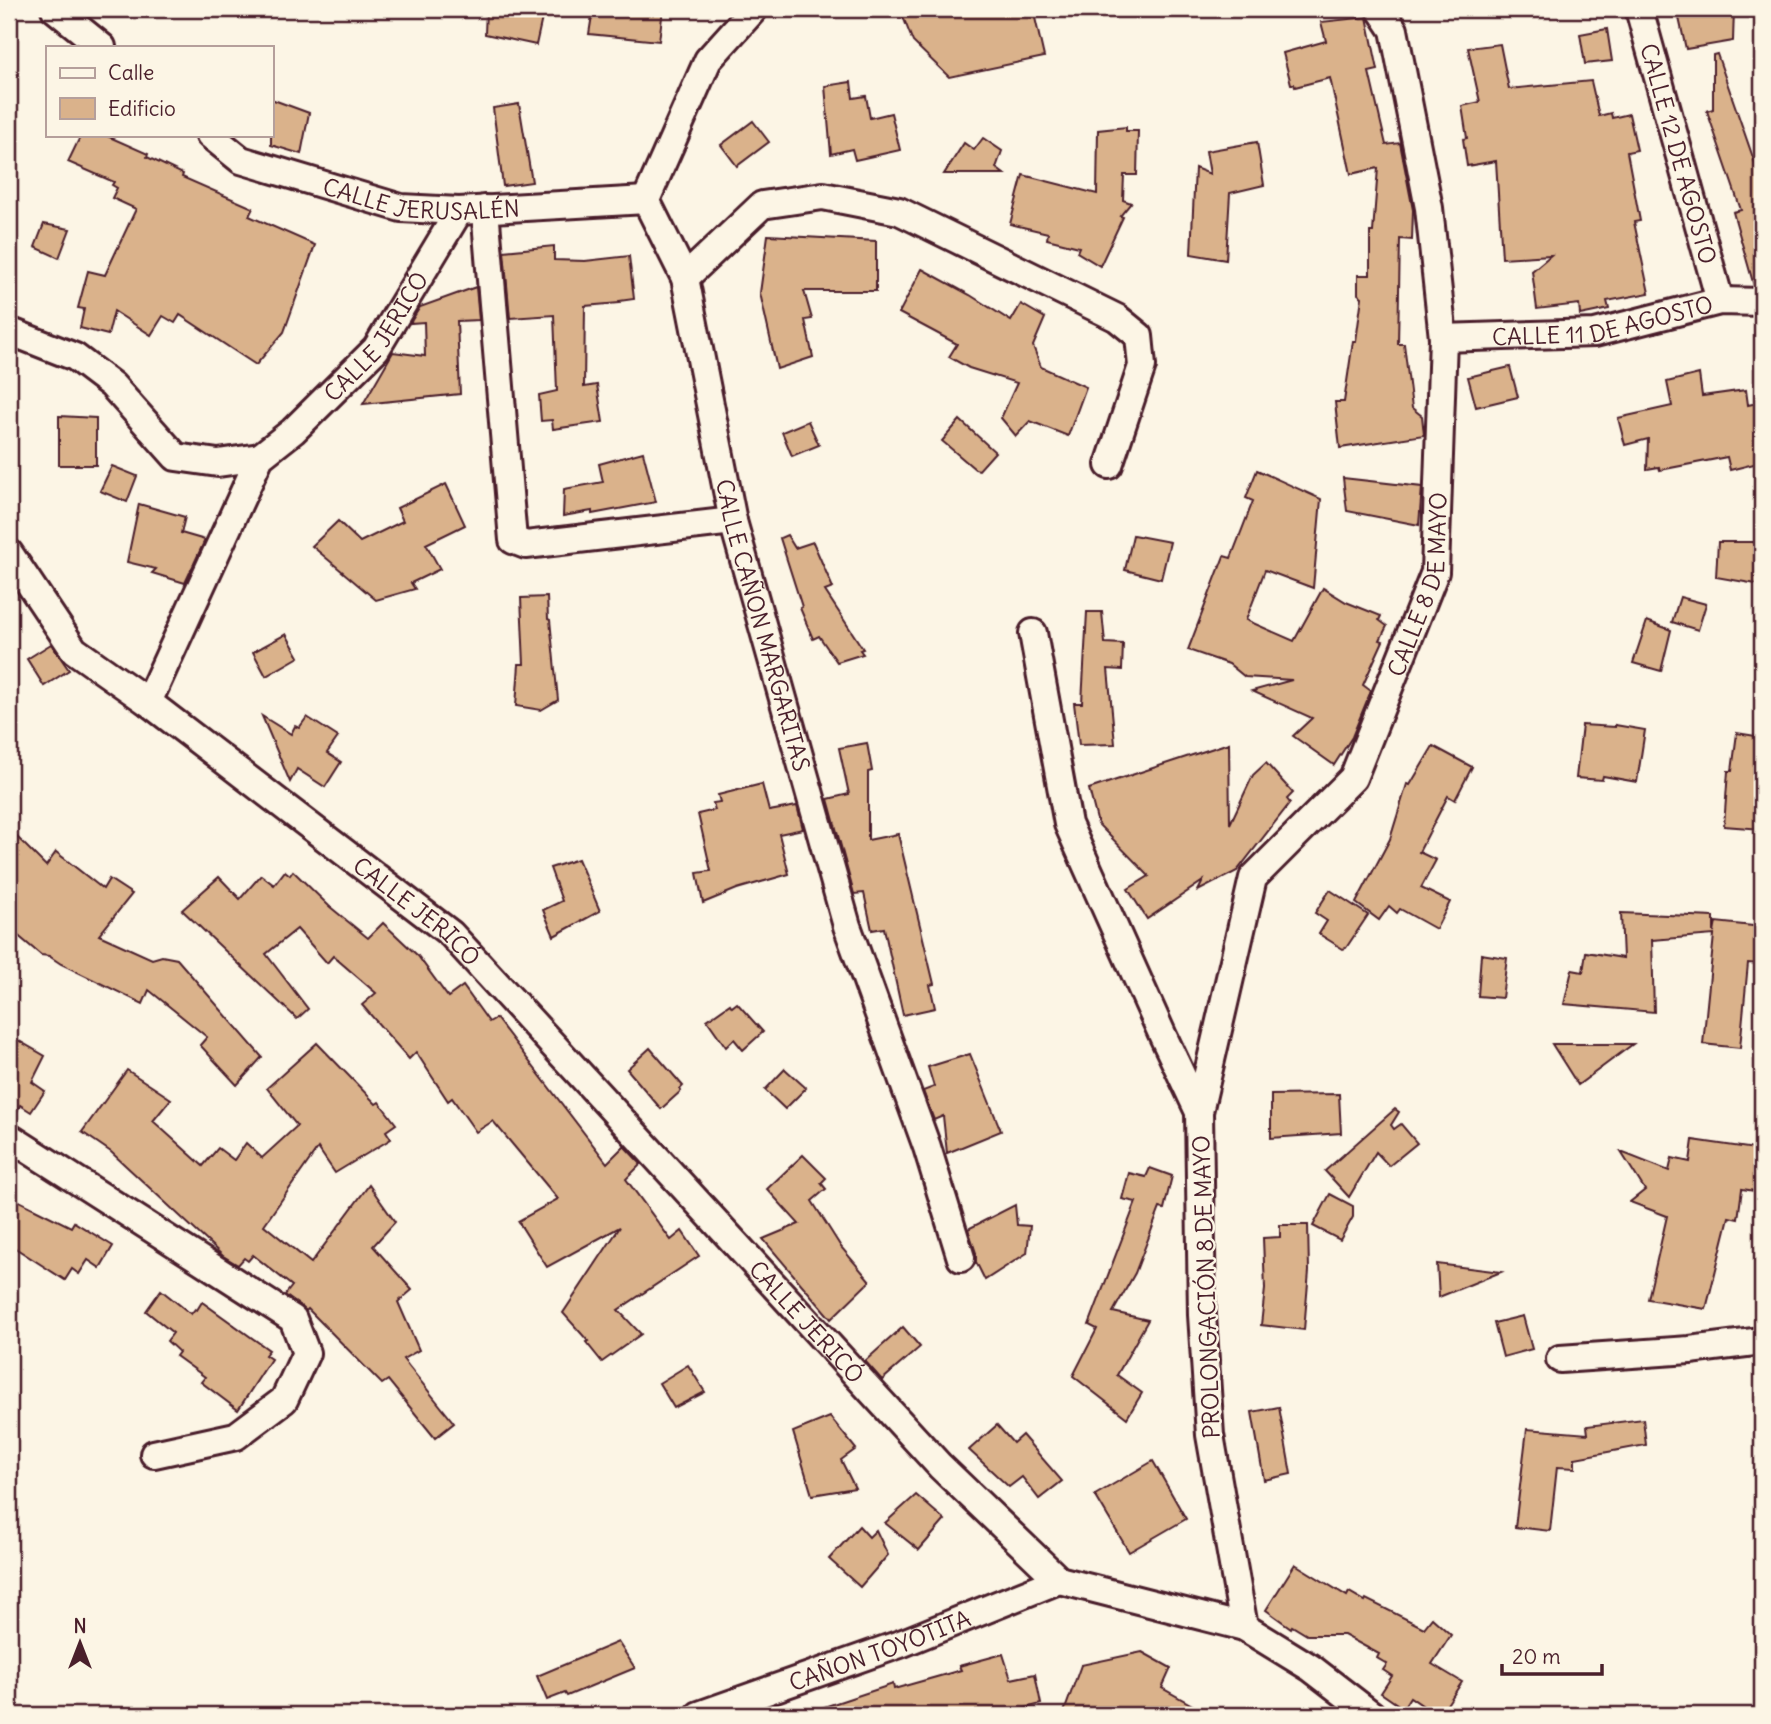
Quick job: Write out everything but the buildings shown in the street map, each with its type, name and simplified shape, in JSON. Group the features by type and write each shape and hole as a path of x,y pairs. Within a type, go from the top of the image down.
{"street":[{"path":"55,9 101,46"},
{"path":"646,200 708,60 754,9"},
{"name":"CALLE 8 DE MAYO","path":"1199,1112 1253,878 1353,778 1435,572 1443,338 1429,208 1394,30 1380,9"},
{"name":"CALLE 12 DE AGOSTO","path":"1639,9 1720,301"},
{"name":"CALLE JERUSALÉN","path":"211,136 241,160 401,208 459,211 646,200"},
{"path":"685,278 762,205 823,197 899,211 1117,318 1139,335 1142,366 1110,465"},
{"name":"CALLE CAÑON MARGARITAS","path":"646,200 685,278 733,521 847,926 927,1147 961,1258"},
{"path":"485,209 513,540 526,545 733,521"},
{"name":"CALLE JERICÓ","path":"459,211 376,349 293,431 260,457 148,702 451,934 940,1466 1059,1580"},
{"name":"CALLE 11 DE AGOSTO","path":"1443,338 1595,333 1720,301 1762,302"},
{"path":"9,331 75,357 112,385 176,457 218,463 260,457"},
{"path":"9,553 75,650 148,702"},
{"path":"1033,633 1068,824 1199,1112"},
{"name":"PROLONGACIÓN 8 DE MAYO","path":"1199,1112 1202,1315 1210,1435 1244,1627"},
{"path":"9,1137 293,1319 306,1353 284,1400 236,1436 154,1454"},
{"path":"1560,1359 1690,1350 1762,1341"},
{"path":"1059,1580 1244,1627 1311,1668 1372,1715"},
{"name":"CAÑON TOYOTITA","path":"699,1715 903,1643 1059,1580"}]}
